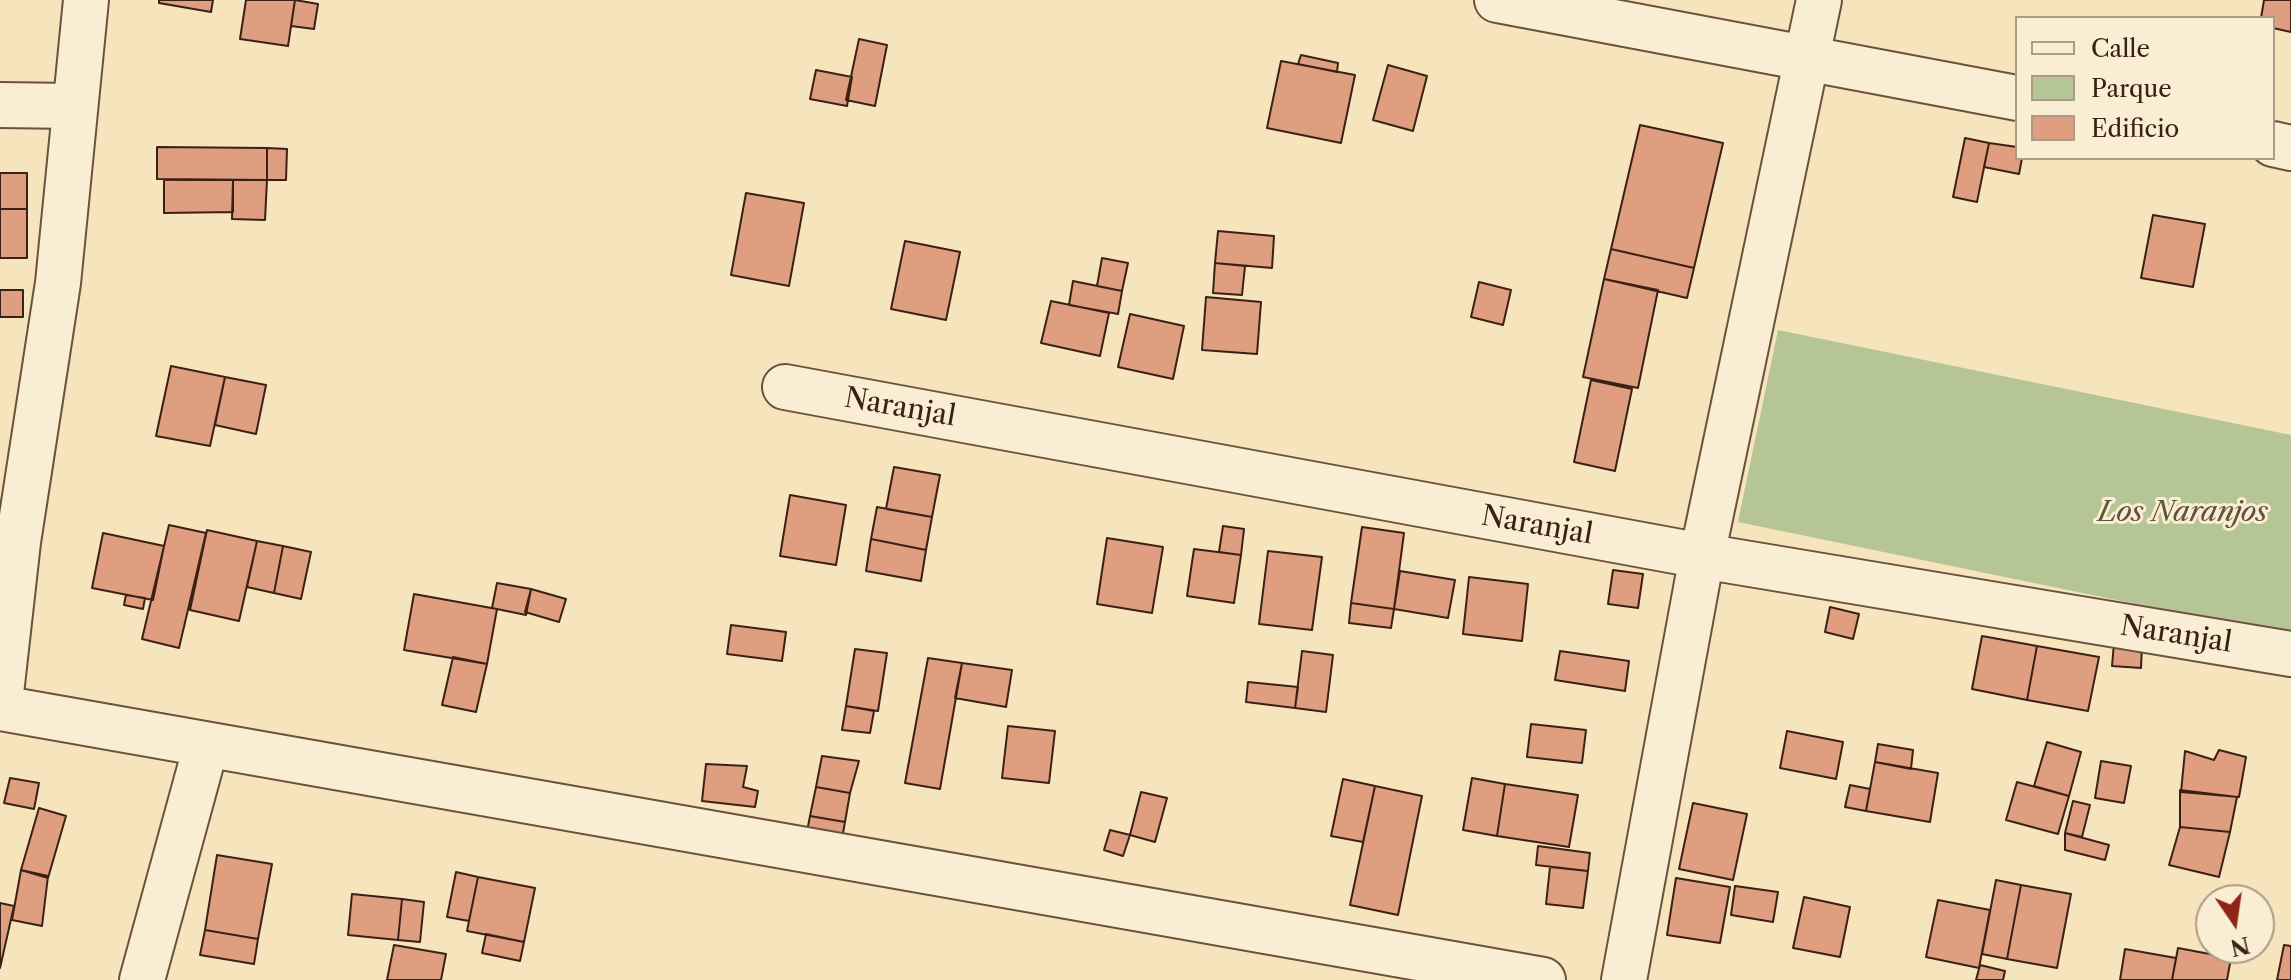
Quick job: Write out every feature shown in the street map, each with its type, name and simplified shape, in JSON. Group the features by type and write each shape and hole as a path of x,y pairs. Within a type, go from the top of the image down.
{"street":[{"path":"0,702 9,542 58,283 73,106 86,0"},
{"path":"1497,0 2015,98"},
{"path":"1624,980 1702,556 1819,0"},
{"path":"0,105 73,106"},
{"name":"Naranjal","path":"785,387 1702,556 2291,654"},
{"path":"0,708 1543,980"},
{"path":"142,980 206,746"}],"green space":[{"name":"Los Naranjos","path":"1778,330 2291,435 2291,636 1738,522"}],"building":[{"path":"159,0 213,0 211,12 159,3"},
{"path":"246,0 295,0 288,46 240,39"},
{"path":"295,0 318,4 314,29 291,26"},
{"path":"2264,0 2291,0 2291,32 2275,28 2275,16 2261,16"},
{"path":"859,39 887,45 875,106 846,100"},
{"path":"1301,55 1338,63 1337,72 1298,64"},
{"path":"1281,61 1355,75 1341,143 1267,128"},
{"path":"1388,65 1427,76 1413,131 1373,120"},
{"path":"816,70 852,77 847,106 810,99"},
{"path":"1640,125 1723,143 1694,268 1611,249"},
{"path":"1965,138 1989,143 1977,202 1953,197"},
{"path":"1989,143 2015,147 2015,160 2022,160 2019,174 1984,167"},
{"path":"157,147 267,148 267,180 157,179"},
{"path":"267,148 287,149 286,180 267,180"},
{"path":"0,173 27,173 27,209 0,209"},
{"path":"164,180 233,180 233,212 164,213"},
{"path":"233,180 267,180 265,220 232,219"},
{"path":"746,193 804,203 789,286 731,275"},
{"path":"0,209 27,209 27,258 0,258"},
{"path":"2153,215 2205,224 2193,287 2141,278"},
{"path":"1218,231 1274,236 1272,268 1215,263"},
{"path":"905,241 960,252 946,320 891,309"},
{"path":"1611,249 1694,268 1687,298 1604,279"},
{"path":"1102,258 1128,263 1122,291 1097,286"},
{"path":"1215,263 1245,266 1242,295 1213,293"},
{"path":"1604,279 1658,290 1638,388 1583,377"},
{"path":"1073,281 1122,291 1118,314 1069,305"},
{"path":"1479,282 1511,290 1503,325 1471,317"},
{"path":"0,290 23,290 23,317 0,317"},
{"path":"1206,297 1261,302 1257,354 1202,350"},
{"path":"1051,301 1109,313 1100,356 1041,343"},
{"path":"1130,314 1184,326 1173,379 1118,367"},
{"path":"171,366 225,377 210,446 156,436"},
{"path":"225,377 266,385 256,434 215,425"},
{"path":"1591,380 1632,389 1615,471 1574,462"},
{"path":"894,467 940,475 932,517 886,509"},
{"path":"790,495 846,505 836,565 780,556"},
{"path":"877,507 932,517 926,550 871,539"},
{"path":"169,525 206,533 179,648 142,639"},
{"path":"1223,526 1244,529 1241,555 1219,552"},
{"path":"1362,527 1404,533 1394,609 1351,603"},
{"path":"207,530 257,541 239,621 190,610"},
{"path":"103,533 164,546 153,600 92,588"},
{"path":"1107,538 1163,547 1152,613 1097,604"},
{"path":"871,539 926,550 921,581 866,571"},
{"path":"257,541 283,546 274,593 247,587"},
{"path":"283,546 311,552 301,599 274,593"},
{"path":"1194,549 1241,555 1234,603 1187,596"},
{"path":"1268,551 1322,557 1312,630 1259,624"},
{"path":"1613,570 1643,574 1638,608 1608,604"},
{"path":"1400,571 1455,580 1448,618 1394,609"},
{"path":"1469,577 1528,584 1522,641 1463,634"},
{"path":"497,583 531,589 526,615 492,608"},
{"path":"531,589 566,599 559,622 525,612"},
{"path":"414,594 497,609 487,664 404,650"},
{"path":"126,595 145,598 143,609 124,605"},
{"path":"1351,603 1394,609 1391,628 1349,623"},
{"path":"1830,607 1859,614 1853,639 1825,632"},
{"path":"731,625 786,632 782,661 727,654"},
{"path":"1982,636 2037,646 2027,700 1972,689"},
{"path":"2114,643 2142,645 2141,668 2112,666"},
{"path":"2037,646 2099,657 2088,711 2027,700"},
{"path":"855,649 887,653 878,711 846,706"},
{"path":"1302,651 1333,655 1326,712 1295,708"},
{"path":"1560,651 1629,661 1625,691 1555,680"},
{"path":"453,657 487,664 476,712 442,705"},
{"path":"928,658 962,663 940,789 905,783"},
{"path":"962,663 1012,670 1006,707 955,698"},
{"path":"1248,682 1298,687 1295,708 1246,702"},
{"path":"846,706 874,711 870,733 842,730"},
{"path":"1531,724 1586,730 1582,763 1527,757"},
{"path":"1008,726 1055,731 1049,783 1002,778"},
{"path":"1787,731 1843,742 1836,779 1780,768"},
{"path":"2047,742 2081,752 2069,796 2034,786"},
{"path":"1878,744 1913,750 1911,769 1875,762"},
{"path":"2219,750 2246,757 2239,797 2181,792 2185,751 2214,760"},
{"path":"822,756 859,761 850,793 816,787"},
{"path":"2101,761 2131,766 2124,803 2095,798"},
{"path":"1875,762 1938,773 1930,822 1866,811"},
{"path":"706,764 747,766 743,787 758,791 755,807 702,801"},
{"path":"10,778 39,783 34,809 4,803"},
{"path":"1472,778 1505,784 1497,836 1463,830"},
{"path":"1343,779 1375,786 1363,842 1331,836"},
{"path":"2017,782 2069,796 2058,834 2006,820"},
{"path":"1505,784 1578,795 1569,847 1497,836"},
{"path":"1850,785 1870,789 1866,811 1845,807"},
{"path":"1375,786 1422,796 1398,915 1350,905"},
{"path":"816,787 850,793 845,822 810,816"},
{"path":"2180,790 2237,797 2230,832 2180,827"},
{"path":"1141,792 1167,798 1155,842 1130,835"},
{"path":"2073,801 2090,805 2082,837 2065,833"},
{"path":"1693,803 1747,814 1733,880 1679,869"},
{"path":"39,808 66,816 48,878 21,870"},
{"path":"810,816 845,822 841,844 806,837"},
{"path":"2180,827 2230,832 2219,877 2169,865"},
{"path":"1110,830 1130,835 1123,856 1104,850"},
{"path":"2065,833 2109,845 2105,860 2065,850"},
{"path":"1538,846 1590,853 1588,871 1536,865"},
{"path":"217,855 272,864 258,939 205,930"},
{"path":"1550,867 1588,871 1583,908 1546,904"},
{"path":"21,870 48,876 42,926 12,920"},
{"path":"456,872 478,877 469,921 447,917"},
{"path":"478,877 535,888 524,942 467,931"},
{"path":"1676,878 1730,887 1720,943 1667,935"},
{"path":"1996,880 2021,885 2007,959 1982,954"},
{"path":"2021,885 2071,894 2057,968 2007,959"},
{"path":"1735,886 1778,892 1773,922 1731,915"},
{"path":"352,894 402,899 398,940 348,935"},
{"path":"1804,897 1850,907 1840,957 1793,948"},
{"path":"402,899 424,902 420,942 398,940"},
{"path":"1938,900 1990,910 1979,968 1926,957"},
{"path":"0,903 14,906 0,968"},
{"path":"205,930 258,939 254,964 200,955"},
{"path":"486,934 524,942 520,961 482,953"},
{"path":"394,945 446,954 441,980 387,980"},
{"path":"2284,945 2291,946 2291,980 2277,980"},
{"path":"2178,948 2195,951 2195,964 2230,964 2227,980 2172,980"},
{"path":"2125,949 2176,958 2172,980 2120,980"},
{"path":"1980,965 2005,971 2003,980 1976,980"}]}
